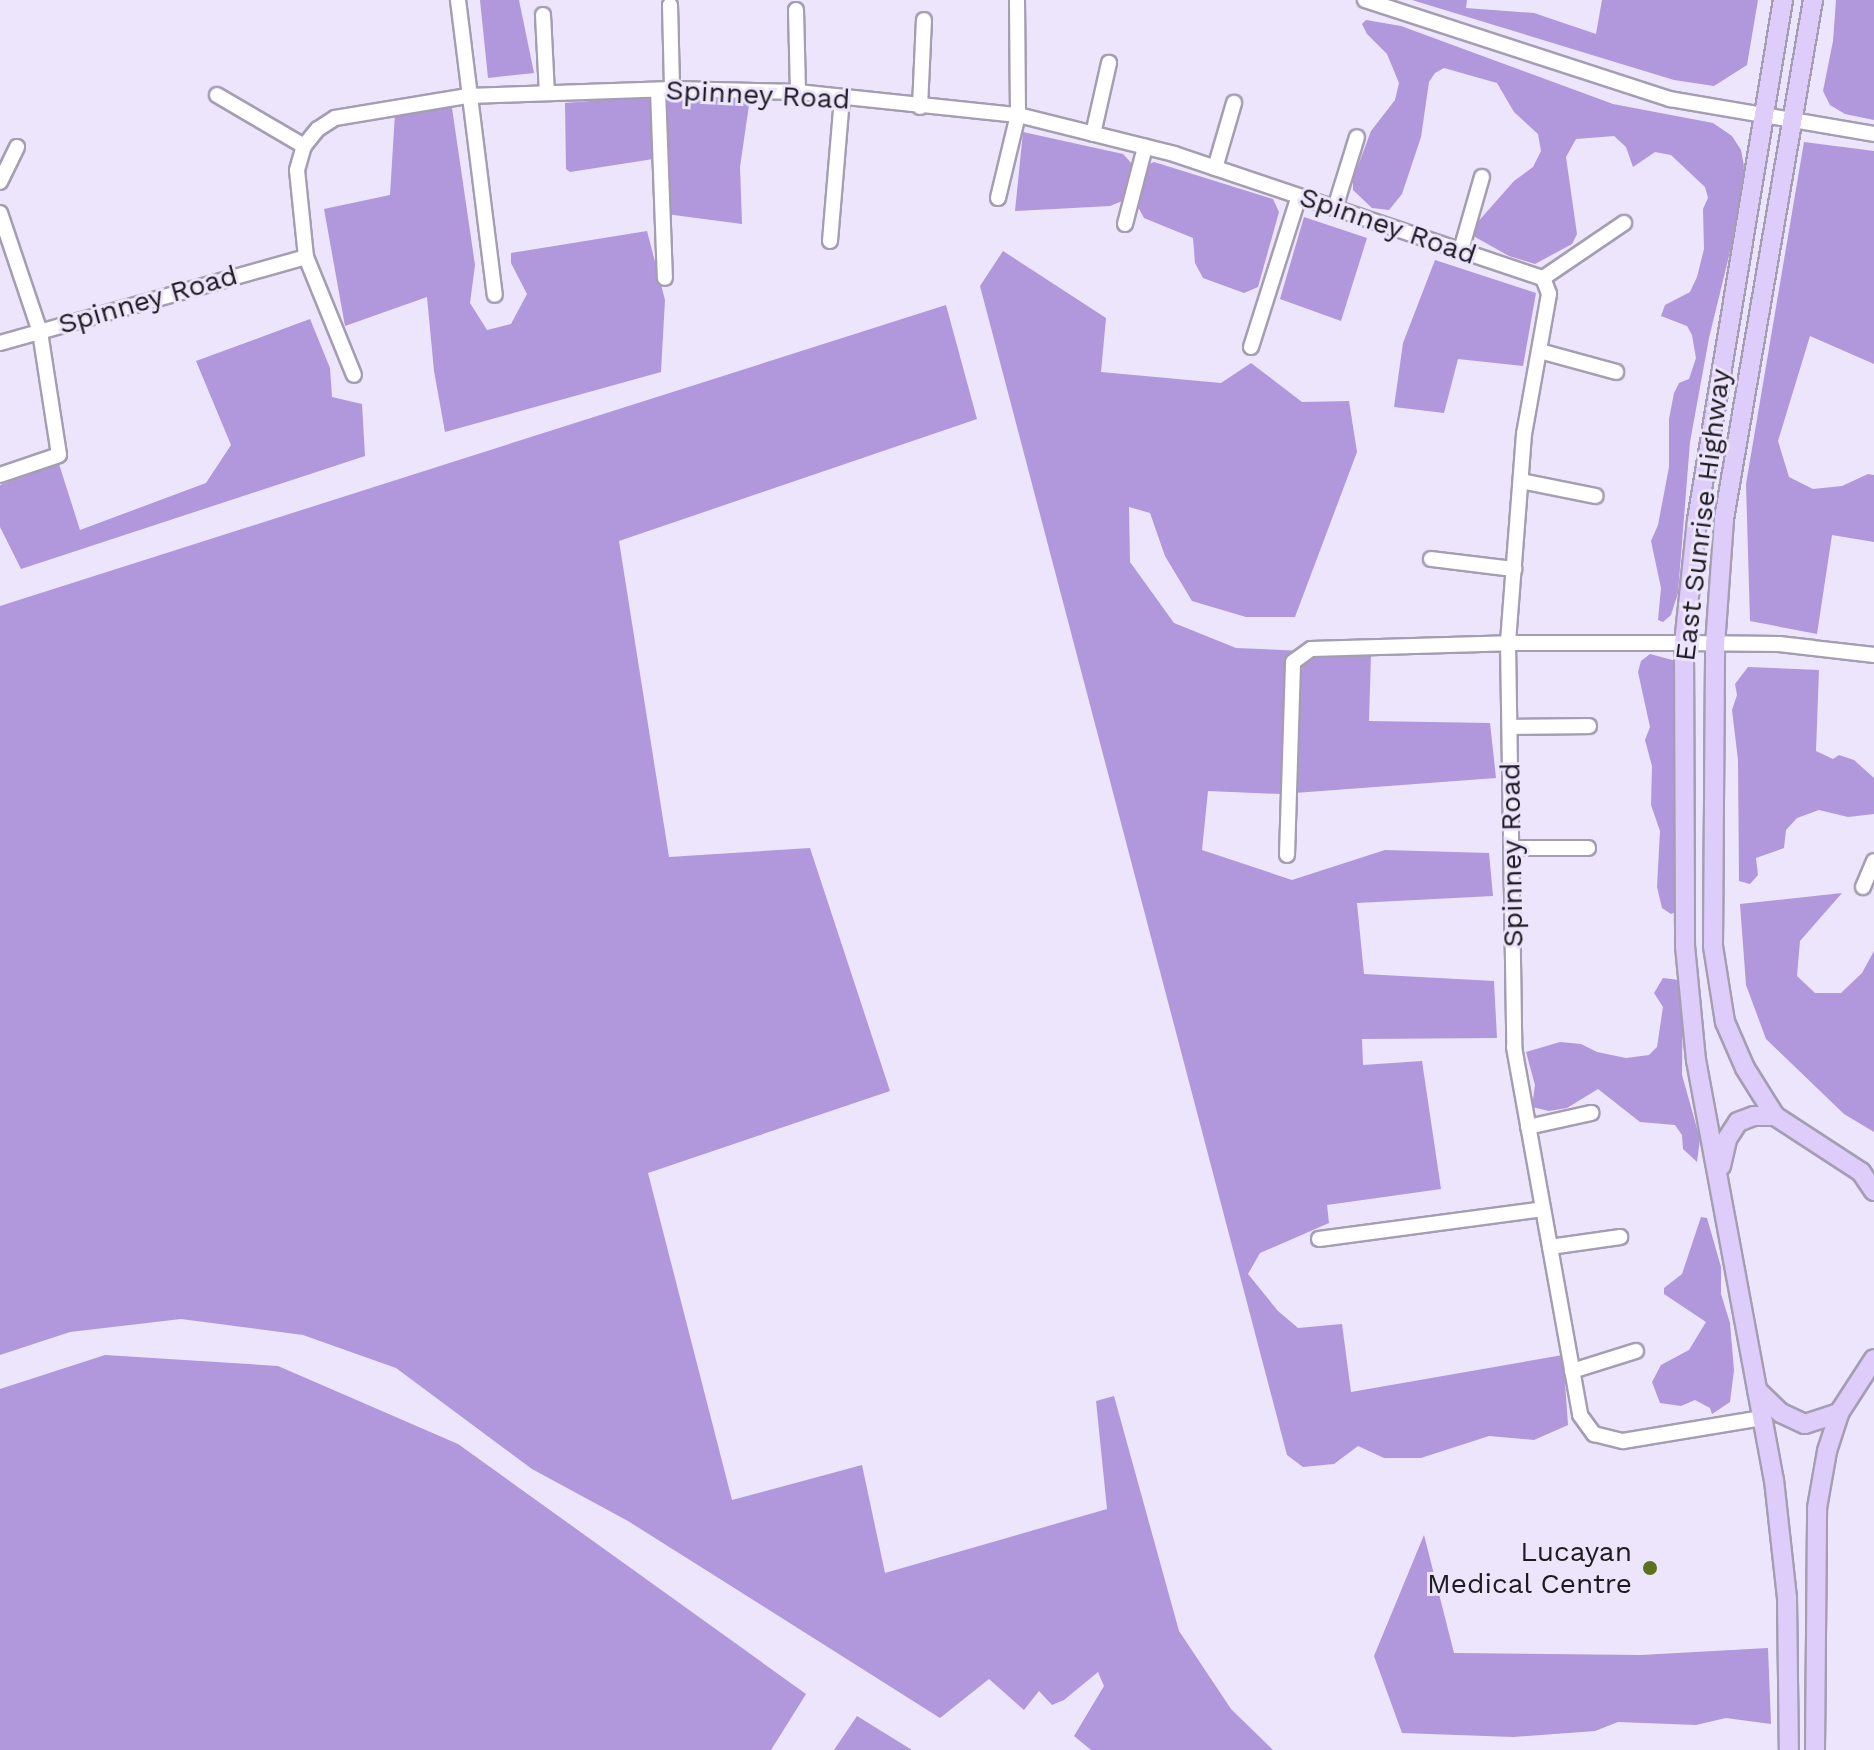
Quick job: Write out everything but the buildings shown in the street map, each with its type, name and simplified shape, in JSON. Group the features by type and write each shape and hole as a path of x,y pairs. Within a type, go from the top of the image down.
{"main road":[{"name":"East Sunrise Highway","path":"1757,1390 1696,1060 1685,946 1684,643 1697,520 1783,0"},
{"name":"East Sunrise Highway","path":"1775,1116 1745,1068 1725,1022 1713,946 1715,645 1724,519 1813,0"},
{"path":"1719,1177 1727,1139 1738,1122 1754,1116 1775,1116 1868,1174 1874,1191"},
{"path":"1815,1750 1817,1508 1827,1451 1839,1413 1874,1359"},
{"path":"1757,1390 1781,1413 1805,1424 1839,1413"},
{"path":"1757,1390 1774,1480 1787,1597 1789,1750"}],"street":[{"path":"458,0 495,295"},
{"path":"998,198 1018,115 1017,0"},
{"path":"1365,0 1670,99 1874,134"},
{"path":"665,278 665,90 670,5"},
{"path":"796,10 798,92"},
{"path":"543,15 547,93"},
{"path":"920,107 924,20"},
{"path":"1093,134 1109,63"},
{"name":"Spinney Road","path":"304,146 318,129 335,118 468,96 665,90 798,92 1018,115 1215,168 1543,278 1549,294 1524,434 1508,643 1514,1047 1580,1415 1594,1434 1623,1441 1762,1418"},
{"path":"217,95 304,146 297,170 306,257 354,375"},
{"path":"830,241 842,97"},
{"path":"1215,168 1234,103"},
{"path":"1335,208 1357,137"},
{"path":"0,182 17,147"},
{"path":"1125,224 1145,147"},
{"path":"1461,250 1482,177"},
{"path":"1251,347 1299,196"},
{"path":"0,213 40,332 59,455 0,475"},
{"path":"1543,278 1624,223"},
{"name":"Spinney Road","path":"0,343 306,257"},
{"path":"1540,351 1616,372"},
{"path":"1521,481 1596,496"},
{"path":"1431,559 1514,569"},
{"path":"1287,855 1293,662 1311,649 1508,643 1779,644 1874,655"},
{"path":"1510,727 1589,726"},
{"path":"1512,848 1588,848"},
{"path":"1863,887 1874,861"},
{"path":"1528,1127 1591,1113"},
{"path":"1319,1239 1543,1209"},
{"path":"1550,1247 1620,1237"},
{"path":"1572,1371 1636,1351"}],"shaded area":[{"path":"480,0 519,0 534,73 488,78"},
{"path":"1412,0 1467,0 1466,8 1534,13 1596,34 1602,0 1758,0 1747,65 1714,86 1674,80"},
{"path":"1836,0 1874,0 1874,120 1845,114 1830,105 1823,91 1833,41"},
{"path":"1366,20 1401,26 1613,104 1713,123 1732,136 1741,150 1744,166 1737,223 1709,338 1690,442 1678,593 1671,615 1663,622 1658,620 1661,588 1651,541 1658,525 1669,467 1669,419 1674,393 1679,383 1689,379 1696,358 1687,326 1661,316 1665,305 1690,292 1697,277 1704,249 1703,209 1708,198 1705,187 1671,155 1655,152 1633,167 1626,147 1614,136 1576,139 1566,157 1577,234 1572,244 1535,264 1509,256 1468,233 1514,181 1533,167 1541,151 1538,134 1514,112 1497,83 1444,68 1435,73 1429,82 1421,137 1402,194 1389,210 1372,208 1353,190 1353,179 1371,131 1395,100 1399,83 1387,54 1367,34 1362,24"},
{"path":"689,93 750,98 740,167 742,224 666,214 666,157 570,172 566,169 565,103"},
{"path":"452,108 475,265 470,303 487,330 511,324 527,294 511,263 511,253 647,231 665,300 661,372 445,432 434,371 427,297 345,326 324,209 390,195 395,113"},
{"path":"1023,132 1123,154 1133,165 1125,200 1110,206 1015,211"},
{"path":"1804,142 1874,151 1874,364 1810,336 1778,441 1789,477 1813,489 1842,486 1868,474 1874,475 1874,542 1832,535 1817,634 1750,621 1746,484"},
{"path":"1154,162 1273,199 1279,212 1258,287 1244,293 1203,278 1195,263 1193,238 1144,218 1137,205 1147,165"},
{"path":"1304,217 1367,238 1341,321 1280,299"},
{"path":"1003,251 1106,318 1101,372 1221,383 1251,363 1302,402 1349,401 1357,452 1295,617 1246,617 1192,601 1165,556 1150,513 1129,507 1130,562 1174,623 1236,648 1371,654 1369,721 1490,723 1496,778 1281,794 1208,791 1202,850 1292,880 1385,850 1489,853 1493,896 1357,903 1364,974 1494,981 1497,1038 1362,1039 1363,1065 1422,1061 1441,1189 1327,1205 1329,1223 1260,1253 1248,1274 1278,1311 1298,1328 1342,1324 1351,1392 1563,1355 1568,1425 1534,1440 1489,1436 1421,1458 1384,1458 1358,1446 1334,1464 1303,1467 1287,1455 980,286"},
{"path":"1435,260 1536,293 1523,366 1458,359 1444,413 1394,407 1403,343"},
{"path":"946,305 977,419 619,541 669,857 810,848 890,1091 648,1173 732,1500 862,1465 885,1573 1107,1509 1096,1401 1114,1396 1179,1631 1231,1709 1273,1750 1091,1750 1074,1736 1104,1686 1098,1672 1064,1700 1052,1705 1039,1691 1024,1710 989,1679 940,1718 628,1521 532,1469 396,1368 303,1335 181,1319 70,1332 0,1355 0,606"},
{"path":"310,319 330,368 332,397 362,404 365,456 21,569 0,527 0,485 59,464 80,530 206,483 231,445 196,361"},
{"path":"1650,654 1676,661 1677,666 1673,754 1678,901 1676,912 1671,914 1662,908 1657,887 1660,831 1651,805 1652,766 1645,740 1650,727 1638,672 1641,661"},
{"path":"1748,667 1819,670 1816,751 1833,759 1839,755 1854,760 1874,778 1874,814 1848,817 1819,810 1797,818 1786,830 1784,848 1756,858 1758,875 1750,884 1739,881 1738,760 1732,710 1737,695 1735,684"},
{"path":"1842,893 1800,941 1797,976 1815,993 1841,993 1862,973 1874,951 1874,1132 1844,1114 1766,1039 1746,985 1740,904"},
{"path":"1663,978 1679,980 1683,990 1682,1075 1700,1139 1697,1162 1683,1149 1682,1135 1675,1125 1640,1122 1598,1089 1567,1108 1549,1111 1532,1107 1535,1085 1526,1052 1560,1042 1581,1044 1597,1052 1626,1058 1649,1055 1657,1047 1663,1007 1654,993"},
{"path":"1701,1217 1707,1218 1721,1267 1721,1294 1730,1323 1734,1370 1730,1402 1712,1414 1710,1408 1695,1400 1681,1406 1660,1403 1652,1382 1661,1365 1689,1350 1706,1322 1664,1294 1664,1288 1682,1274"},
{"path":"105,1355 278,1366 458,1444 806,1694 771,1750 0,1750 0,1389"},
{"path":"1424,1535 1454,1653 1641,1655 1768,1648 1771,1724 1726,1718 1696,1725 1618,1722 1595,1731 1513,1737 1402,1733 1374,1656"},
{"path":"857,1716 912,1750 834,1750"}],"place":[{"name":"Lucayan Medical Centre","path":"1650,1568"}]}
